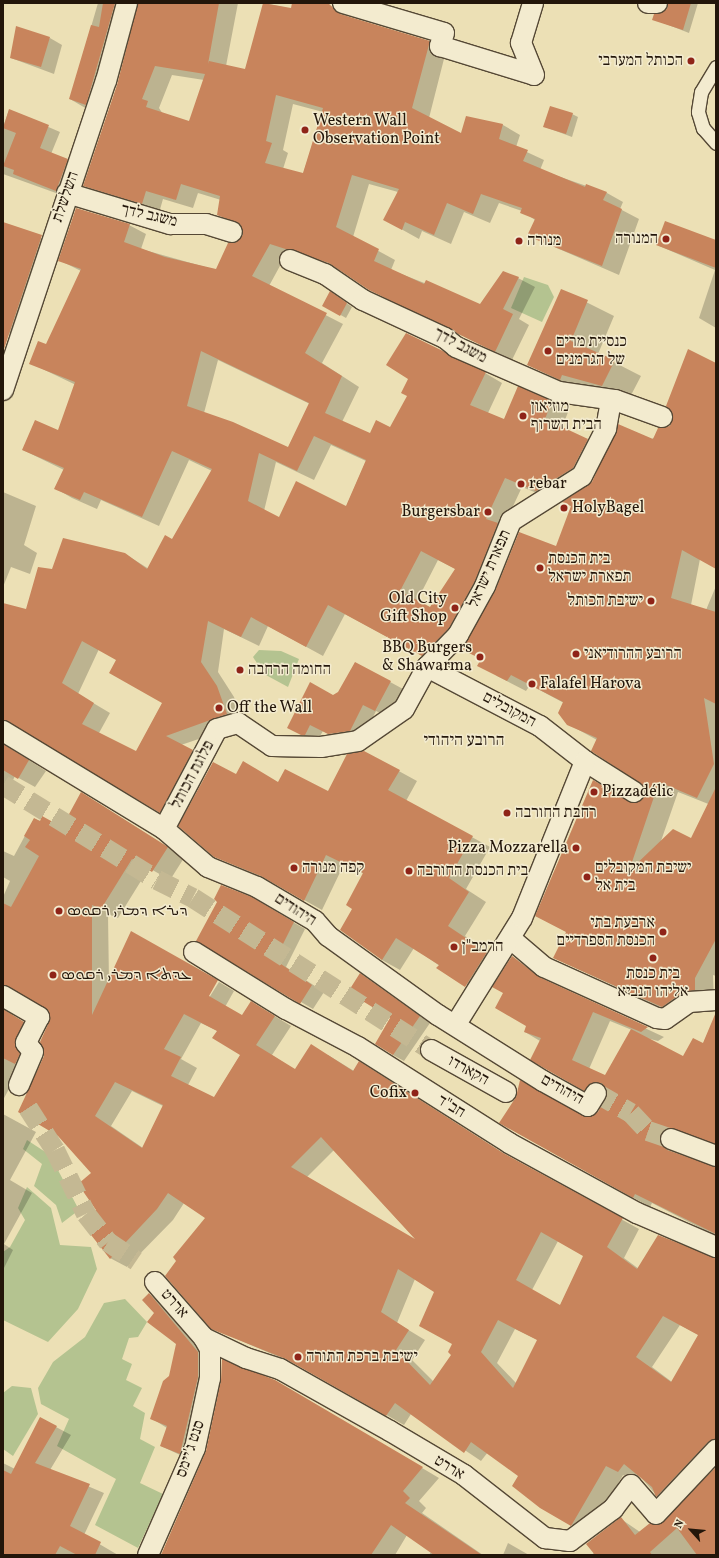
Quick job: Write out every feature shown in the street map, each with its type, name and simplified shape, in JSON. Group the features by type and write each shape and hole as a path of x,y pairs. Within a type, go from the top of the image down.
{"street":[{"name":"השלשלת","path":"3,390 67,193 106,81 127,3"},
{"path":"343,3 444,32 440,46 534,75 521,43 532,3"},
{"path":"648,3 657,3"},
{"name":"משגב לדך","path":"67,193 170,224 206,224 232,232"},
{"name":"משגב לדך","path":"290,260 325,274 363,300 445,338 456,347 559,392 610,400 662,417"},
{"name":"תפארת ישראל","path":"381,728 404,709 427,667 458,635 485,586 511,521 582,476 606,429 610,400"},
{"name":"המקובלים","path":"427,667 540,726 585,761 634,792"},
{"name":"פלוגת הכותל","path":"164,829 217,729 238,723 272,746 298,748 358,741 381,728"},
{"name":"היהודים","path":"3,731 164,829 208,866 257,887 315,921 328,936 456,1024 588,1106 596,1093"},
{"path":"456,1024 511,939 585,761"},
{"path":"511,939 544,967 657,1018 666,1019 689,1002 716,1000"},
{"name":"חב\"ד","path":"194,952 286,1009 358,1047 509,1143 637,1213 716,1247"},
{"path":"6,996 39,1017 26,1043 33,1052 20,1085"},
{"name":"הקארדו","path":"431,1050 506,1092"},
{"path":"671,1139 716,1156"},
{"name":"אררט","path":"155,1282 204,1338 246,1358 280,1368 390,1431 464,1475 545,1538 570,1542 613,1509 631,1485 656,1514 716,1450"},
{"name":"סנט ג'יימס","path":"148,1555 194,1448 210,1378 210,1349 204,1338"}],"lane":[{"path":"716,67 701,92 698,112 703,128 716,143"}],"green space":[{"path":"524,277 548,285 554,297 542,322 511,308"},
{"path":"259,650 281,651 299,659 288,687 264,674 253,657"},
{"path":"27,1140 50,1155 79,1210 62,1223 56,1205 34,1186 42,1164 23,1149"},
{"path":"27,1187 51,1208 60,1245 91,1247 97,1269 78,1309 48,1342 3,1320 3,1252 10,1247 25,1220 18,1208"},
{"path":"125,1299 147,1322 138,1337 129,1338 122,1359 132,1364 126,1380 142,1388 133,1406 145,1413 140,1439 155,1447 140,1483 163,1494 138,1548 95,1525 116,1479 57,1446 69,1419 41,1404 38,1388 53,1362 85,1337 104,1303"},
{"path":"12,1386 31,1388 38,1414 13,1456 3,1449 3,1393"}],"building":[{"path":"103,3 115,3 86,105 69,99 91,25 99,27"},
{"path":"138,3 219,3 208,64 209,61 245,69 263,3 291,8 292,3 328,3 340,14 430,41 412,108 461,133 466,116 503,124 499,139 528,150 523,161 585,187 586,184 607,192 603,200 622,209 602,266 527,236 535,219 520,213 522,208 481,194 473,214 447,203 434,235 405,222 402,230 383,220 399,189 352,175 336,227 379,249 374,261 424,284 426,280 480,304 503,271 519,277 503,309 513,314 495,352 369,290 329,263 270,244 252,276 327,313 305,353 342,376 325,413 370,433 376,420 390,427 407,396 401,393 408,379 386,365 406,333 486,372 470,405 504,419 518,386 552,401 545,419 588,439 573,468 536,491 505,478 486,519 498,523 475,581 449,628 422,656 328,605 306,647 251,617 241,637 208,621 201,662 217,686 227,714 166,736 193,750 160,813 3,720 3,603 26,609 38,567 52,569 63,538 125,553 147,569 165,535 172,539 212,469 172,451 142,517 84,492 80,500 54,489 64,468 22,450 35,420 58,430 75,382 29,364 38,341 46,344 81,269 58,261 76,208 130,224 124,242 165,257 216,269 228,243 235,243 243,235 240,224 217,215 220,196 181,184 176,200 146,191 142,204 83,186 117,85","holes":["155,66 205,74 189,121 146,107 148,101 142,99","276,95 323,108 303,173 265,163 272,143 266,141","201,351 309,403 288,447 233,422 187,406","314,436 366,460 346,506 296,481 279,517 248,501 259,453 297,471","421,551 455,569 430,607 400,591","82,641 116,660 109,673 162,703 136,751 82,724 94,703 62,683"]},
{"path":"668,3 691,3 683,30 652,20 654,14 667,9"},
{"path":"16,26 50,37 41,67 10,58"},
{"path":"550,106 573,113 566,134 543,127"},
{"path":"9,109 49,125 40,148 68,159 56,191 13,174 14,170 3,166 16,133 3,128"},
{"path":"665,221 716,240 716,268 656,245"},
{"path":"3,222 42,235 4,349 3,349"},
{"name":"כנסיית מרים של הגרמנים","path":"561,289 588,300 571,341 615,360 602,386 562,375 560,380 527,365"},
{"path":"330,291 347,303 340,316 322,306"},
{"path":"688,349 716,363 716,569 682,550 671,598 716,612 716,704 704,698 714,764 697,798 659,782 629,871 673,829 691,838 716,787 716,939 695,978 695,990 683,992 662,1007 553,958 566,932 535,916 593,780 633,803 643,798 644,786 591,751 597,738 567,725 558,713 563,702 511,675 507,681 477,666 481,659 461,649 495,591 519,532 556,546 571,506 562,502 592,482 618,424 653,439 658,428 670,426 673,415 666,406"},
{"path":"355,662 391,681 375,711 363,705 350,731 328,734 310,725 305,735 301,735 287,728 310,682 333,695 338,692"},
{"path":"3,744 29,760 18,779 3,770"},
{"path":"364,751 400,770 388,790 473,836 449,878 469,892 448,926 487,952 465,987 436,968 439,965 396,938 382,960 340,930 352,909 346,905 363,873 326,855 304,901 261,876 214,857 178,826 213,762 236,774 243,761 278,782 285,769 328,791 347,754"},
{"path":"81,792 168,847 152,872 132,859 101,909 92,905 92,1015 131,931 218,980 209,996 242,1015 251,1001 275,1016 256,1045 295,1069 311,1044 353,1071 359,1061 503,1153 623,1218 607,1247 637,1269 658,1235 716,1258 716,1439 708,1442 656,1497 652,1487 624,1464 618,1472 606,1466 571,1526 540,1508 512,1486 518,1476 471,1442 464,1453 395,1403 386,1416 286,1359 211,1329 165,1276 176,1261 173,1257 205,1218 168,1193 157,1209 110,1259 80,1221 96,1210 78,1184 91,1173 58,1136 18,1112 44,1056 40,1042 49,1022 49,1011 3,985 3,903 11,907 39,856 25,847 30,840 24,836 34,818 40,821 42,816 62,827","holes":["184,1014 217,1031 212,1038 240,1055 214,1097 171,1076 181,1057 164,1049","115,1082 163,1105 142,1148 95,1116","321,1137 415,1239 291,1167","541,1232 583,1256 560,1305 516,1280","398,1269 434,1292 419,1326 452,1344 448,1352 451,1355 430,1385 396,1350 409,1330 381,1312","663,1316 698,1335 671,1382 636,1357","498,1320 537,1340 513,1388 481,1352"]},
{"path":"221,885 252,897 294,922 275,960 312,985 300,1004 196,941 217,902 214,899"},
{"path":"512,956 539,977 648,1027 641,1032 593,1012 572,1060 605,1075 631,1029 683,1056 693,1038 703,1043 716,1012 716,1144 670,1128 663,1130 660,1140 667,1150 716,1167 716,1234 635,1194 633,1198 499,1123 516,1097 520,1080 588,1117 598,1112 607,1094 602,1083 591,1083 584,1091 530,1060 541,1038 524,1032 526,1026 495,1008 503,993 492,987"},
{"path":"360,973 420,1016 393,1055 375,1044 390,1018 348,992"},
{"path":"3,1009 24,1022 16,1038 20,1054 15,1064 3,1058"},
{"path":"149,1293 198,1352 198,1377 180,1454 160,1446 167,1426 150,1419 163,1381 169,1376 176,1344 147,1322 154,1313 142,1300"},
{"path":"222,1359 275,1380 423,1467 403,1491 410,1498 405,1503 482,1555 434,1555 391,1525 371,1555 161,1555 206,1451 221,1380"},
{"path":"40,1417 57,1426 35,1463 90,1484 70,1526 101,1542 95,1555 77,1555 60,1546 55,1555 3,1555 3,1470 11,1474"},
{"path":"716,1467 716,1555 697,1555 677,1528 650,1552 652,1555 595,1555 586,1544 621,1517 635,1535 650,1523 659,1525"}],"tunnel":[{"path":"3,785 157,880 193,898 431,1050"},
{"path":"596,1093 631,1113 648,1131 671,1139"},
{"path":"28,1108 55,1150 86,1214 108,1242 136,1261"}],"place":[{"name":"הכותל המערבי","path":"691,61"},
{"name":"Western Wall Observation Point","path":"305,130"},
{"name":"המנורה","path":"666,239"},
{"name":"מנורה","path":"519,241"},
{"name":"כנסיית מרים של הגרמנים","path":"548,351"},
{"name":"מוזיאון הבית השרוף","path":"523,416"},
{"name":"rebar","path":"521,484"},
{"name":"HolyBagel","path":"564,508"},
{"name":"Burgersbar","path":"488,512"},
{"name":"בית הכנסת תפארת ישראל","path":"540,568"},
{"name":"ישיבת הכותל","path":"651,601"},
{"name":"Old City Gift Shop","path":"455,608"},
{"name":"הרובע ההרודיאני","path":"576,654"},
{"name":"BBQ Burgers & Shawarma","path":"480,657"},
{"name":"החומה הרחבה","path":"240,670"},
{"name":"Falafel Harova","path":"532,684"},
{"name":"Off the Wall","path":"219,708"},
{"name":"Pizzadélic","path":"594,792"},
{"name":"רחבת החורבה","path":"507,813"},
{"name":"Pizza Mozzarella","path":"576,848"},
{"name":"קפה מנורה","path":"294,868"},
{"name":"בית הכנסת החורבה","path":"409,871"},
{"name":"ישיבת המקובלים בית אל","path":"587,877"},
{"name":"ܕܝܪܐ ܕܡܪܝ ܪܩܘܣ","path":"59,911"},
{"name":"ארבעת בתי הכנסת הספרדיים","path":"663,932"},
{"name":"הרמב\"ן","path":"454,947"},
{"name":"בית כנסת אליהו הנביא","path":"653,958"},
{"name":"ܥܕܬܐ ܕܡܪܝ ܪܩܘܣ","path":"53,975"},
{"name":"Cofix","path":"415,1093"},
{"name":"ישיבת ברכת התורה","path":"298,1357"}],"district":[{"name":"הרובע היהודי","path":"464,741"}]}
